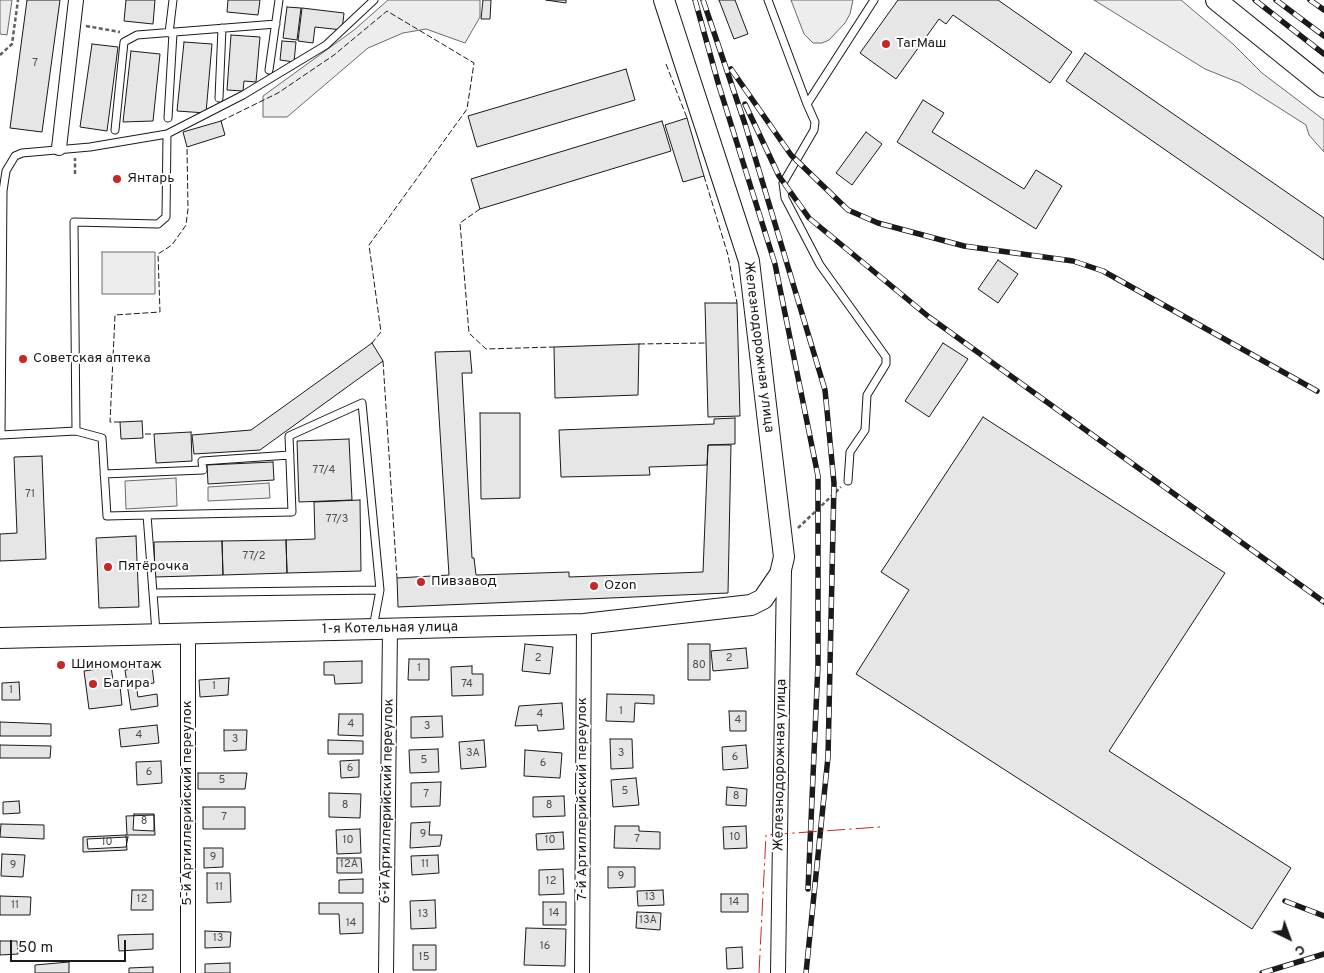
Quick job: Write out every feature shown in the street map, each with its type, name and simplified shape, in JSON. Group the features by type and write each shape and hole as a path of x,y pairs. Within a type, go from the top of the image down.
{"street":[{"path":"59,148 76,0"},
{"name":"Железнодорожная улица","path":"664,0 749,261 784,557 778,973"},
{"path":"1216,0 1324,88"},
{"name":"Железнодорожная улица","path":"772,588 780,574 784,557"},
{"name":"1-я Котельная улица","path":"0,638 584,624 751,605 763,599 772,588"},
{"name":"7-й Артиллерийский переулок","path":"582,973 584,624"},
{"name":"6-й Артиллерийский переулок","path":"381,629 386,973"},
{"name":"5-й Артиллерийский переулок","path":"188,633 188,973"}],"lane":[{"path":"168,118 173,0"},
{"path":"269,70 279,0"},
{"path":"374,0 326,44 243,96 167,134 76,149 59,148 22,153 15,156 6,171 3,191 1,435 76,431 102,438 107,516 292,512 289,436 362,402 380,590 381,629"},
{"path":"768,0 815,122 814,130 786,175 782,190 820,265 886,357 886,364 867,395 864,430 850,452 848,481"},
{"path":"807,104 874,0"},
{"path":"115,130 124,42 137,36 276,24"},
{"path":"219,98 222,28"},
{"path":"76,431 74,222 158,224 166,217 168,212 167,134"},
{"path":"104,474 203,470 202,461 290,455"},
{"path":"147,516 156,634"},
{"path":"153,592 380,590"}],"path":[{"path":"0,55 12,44 18,0"},
{"path":"74,24 137,36"},
{"path":"74,174 76,149"},
{"path":"792,535 848,481"}],"shaded area":[{"path":"0,0 12,0 7,35 0,34"},
{"path":"388,0 480,0 480,17 465,43 426,29 403,33 368,48 287,117 263,117 263,96 354,30"},
{"path":"791,0 853,0 850,14 845,23 829,40 822,43 813,43 804,34"},
{"path":"1094,0 1181,0 1233,44 1262,73 1324,120 1324,152 1309,135 1306,125 1240,83 1205,69"},
{"path":"102,252 155,252 155,294 102,294"},
{"path":"176,478 177,506 126,509 125,481"},
{"path":"269,483 270,498 208,501 208,487"}],"building":[{"path":"27,0 60,0 42,132 10,128"},
{"path":"126,0 155,0 153,24 124,21"},
{"path":"228,0 260,0 258,15 227,12"},
{"path":"483,0 491,0 490,19 481,19"},
{"path":"546,0 566,0 566,3"},
{"path":"719,0 735,0 748,34 734,39"},
{"path":"898,0 998,0 1072,52 1050,83 953,15 946,24 939,19 896,79 860,53"},
{"path":"287,7 301,8 297,40 283,38"},
{"path":"302,8 344,13 342,30 315,27 313,43 298,41"},
{"path":"231,35 260,37 256,82 244,81 243,91 227,90"},
{"path":"282,41 296,42 294,62 280,60"},
{"path":"184,42 212,44 206,113 177,111"},
{"path":"92,44 118,47 107,131 80,127"},
{"path":"131,51 160,54 153,121 123,122"},
{"path":"1085,53 1324,218 1324,260 1066,81"},
{"path":"626,69 635,100 477,147 468,116"},
{"path":"923,100 944,113 932,132 1024,189 1036,170 1062,186 1036,229 897,142"},
{"path":"687,118 704,176 683,182 665,125"},
{"path":"221,121 225,135 187,147 183,132"},
{"path":"662,121 671,151 480,209 471,179"},
{"path":"866,132 882,144 852,185 836,173"},
{"path":"998,260 1018,274 998,303 978,289"},
{"path":"705,303 737,303 740,416 708,417"},
{"path":"372,343 383,361 260,450 194,454 192,435 251,430"},
{"path":"943,343 968,359 929,417 905,401"},
{"path":"639,344 638,395 555,398 554,347"},
{"path":"470,351 472,373 462,373 472,558 474,558 476,575 569,572 569,577 703,572 708,445 731,445 728,593 398,607 397,578 449,575 435,352"},
{"path":"480,413 520,413 520,498 481,499"},
{"path":"983,417 1225,573 1109,751 1291,868 1252,929 856,674 909,590 881,572"},
{"path":"735,418 735,444 708,445 707,465 649,467 650,475 561,477 559,430 714,424 714,419"},
{"path":"142,421 143,438 121,439 120,422"},
{"path":"191,432 192,461 156,463 154,434"},
{"path":"349,439 352,500 299,502 297,441"},
{"path":"42,456 46,559 0,561 0,534 17,533 14,457"},
{"path":"273,462 274,480 208,484 207,465"},
{"path":"360,500 361,571 287,573 286,540 315,539 314,502"},
{"path":"136,536 139,607 99,608 96,538"},
{"path":"286,540 287,573 223,575 222,541"},
{"path":"222,541 223,575 155,577 154,542"},
{"path":"525,644 553,647 550,674 522,671"},
{"path":"688,644 710,644 710,680 688,680"},
{"path":"746,648 748,668 713,671 711,651"},
{"path":"409,659 429,659 429,680 408,680"},
{"path":"362,661 362,683 335,684 334,675 324,675 324,662"},
{"path":"152,666 154,683 136,685 138,697 157,694 158,706 131,710 125,670"},
{"path":"472,666 472,674 483,674 483,695 452,696 451,667"},
{"path":"111,667 114,687 120,686 122,705 89,709 84,671"},
{"path":"229,678 228,695 200,697 199,680"},
{"path":"19,682 20,700 2,700 2,683"},
{"path":"607,694 654,695 654,704 635,703 634,722 606,721"},
{"path":"562,703 564,729 538,731 537,725 515,726 519,706"},
{"path":"729,711 746,711 746,731 730,731"},
{"path":"339,714 363,714 363,736 338,735"},
{"path":"442,716 443,737 411,738 411,717"},
{"path":"0,722 51,724 51,736 0,736"},
{"path":"157,725 159,743 121,747 119,729"},
{"path":"224,730 247,730 246,750 224,751"},
{"path":"610,739 632,739 633,768 611,769"},
{"path":"328,740 363,741 363,754 328,754"},
{"path":"484,740 486,767 461,769 459,742"},
{"path":"0,745 51,746 50,758 0,758"},
{"path":"746,745 748,768 723,770 722,747"},
{"path":"438,749 439,772 410,773 409,750"},
{"path":"525,750 562,753 560,778 524,776"},
{"path":"359,760 359,777 341,778 340,761"},
{"path":"161,761 162,783 137,785 136,762"},
{"path":"198,773 247,773 245,789 198,789"},
{"path":"636,778 639,805 613,807 611,780"},
{"path":"441,782 440,806 411,807 411,783"},
{"path":"727,787 747,789 746,806 726,805"},
{"path":"329,793 361,794 360,818 329,817"},
{"path":"564,796 565,816 533,817 533,797"},
{"path":"19,801 20,813 3,814 3,802"},
{"path":"203,807 245,807 245,829 203,829"},
{"path":"134,814 154,814 154,831 133,830"},
{"path":"154,815 155,835 127,835 126,816"},
{"path":"430,822 429,835 442,835 440,846 410,848 411,823"},
{"path":"1,824 44,825 44,839 0,837"},
{"path":"615,826 639,826 639,831 660,832 660,849 614,848"},
{"path":"746,826 747,848 724,849 723,827"},
{"path":"360,829 361,853 337,854 336,830"},
{"path":"563,832 564,849 537,850 536,834"},
{"path":"126,835 127,850 83,852 83,837"},
{"path":"128,837 126,847 88,849 87,839"},
{"path":"204,848 223,848 223,867 204,868"},
{"path":"2,854 25,855 23,877 1,876"},
{"path":"438,855 439,873 412,875 411,856"},
{"path":"337,858 361,858 362,873 337,873"},
{"path":"608,867 635,867 635,887 608,888"},
{"path":"563,869 564,894 539,895 539,870"},
{"path":"207,873 230,873 231,902 207,903"},
{"path":"363,879 363,893 339,893 339,880"},
{"path":"132,890 153,890 153,910 131,910"},
{"path":"663,890 664,905 638,906 637,891"},
{"path":"721,894 748,894 748,912 721,912"},
{"path":"0,896 31,897 30,915 0,915"},
{"path":"435,900 436,928 411,929 410,901"},
{"path":"543,902 566,902 566,925 543,925"},
{"path":"319,903 363,903 363,933 340,934 339,914 319,914"},
{"path":"637,912 661,913 660,930 636,928"},
{"path":"526,928 566,929 565,966 524,965"},
{"path":"205,931 231,932 230,947 205,948"},
{"path":"153,934 153,949 119,951 118,935"},
{"path":"0,941 17,941 18,954 0,955"},
{"path":"413,945 436,945 436,970 413,970"},
{"path":"742,947 743,968 727,969 726,948"},
{"path":"69,962 69,973 35,973 35,965"},
{"path":"230,963 230,973 205,973 205,964"},
{"path":"153,967 153,973 129,973 129,968"}],"railway":[{"path":"695,0 719,86 775,264 818,476 818,664 808,889"},
{"path":"703,0 745,124 825,390 834,483 828,757 806,973"},
{"path":"1255,0 1324,54"},
{"path":"1276,0 1324,36"},
{"path":"1310,0 1324,10"},
{"path":"731,69 791,155 848,210 878,223 964,246 1073,261 1103,271 1317,391"},
{"path":"745,104 779,176 809,218 929,317 1324,602"},
{"path":"1285,901 1324,916"},
{"path":"1262,973 1324,954"}],"fence":[{"path":"221,121 278,93 334,55 387,11 474,63 467,109 369,245 381,332 372,343"},
{"path":"666,64 687,118"},
{"path":"120,422 110,422 115,315 160,312 158,254 172,245 186,225 188,209 187,147"},
{"path":"704,176 728,255 737,303"},
{"path":"480,209 460,223 469,333 486,349 554,347"},
{"path":"639,344 706,343"},
{"path":"383,361 397,578"},
{"path":"145,434 154,434"}],"power":[{"path":"759,973 766,835 880,827"}],"place":[{"name":"ТагМаш","path":"886,44"},
{"name":"Янтарь","path":"117,179"},
{"name":"Советская аптека","path":"23,359"},
{"name":"Пятёрочка","path":"108,567"},
{"name":"Пивзавод","path":"421,582"},
{"name":"Ozon","path":"594,586"},
{"name":"Шиномонтаж","path":"61,665"},
{"name":"Багира","path":"93,684"}]}
